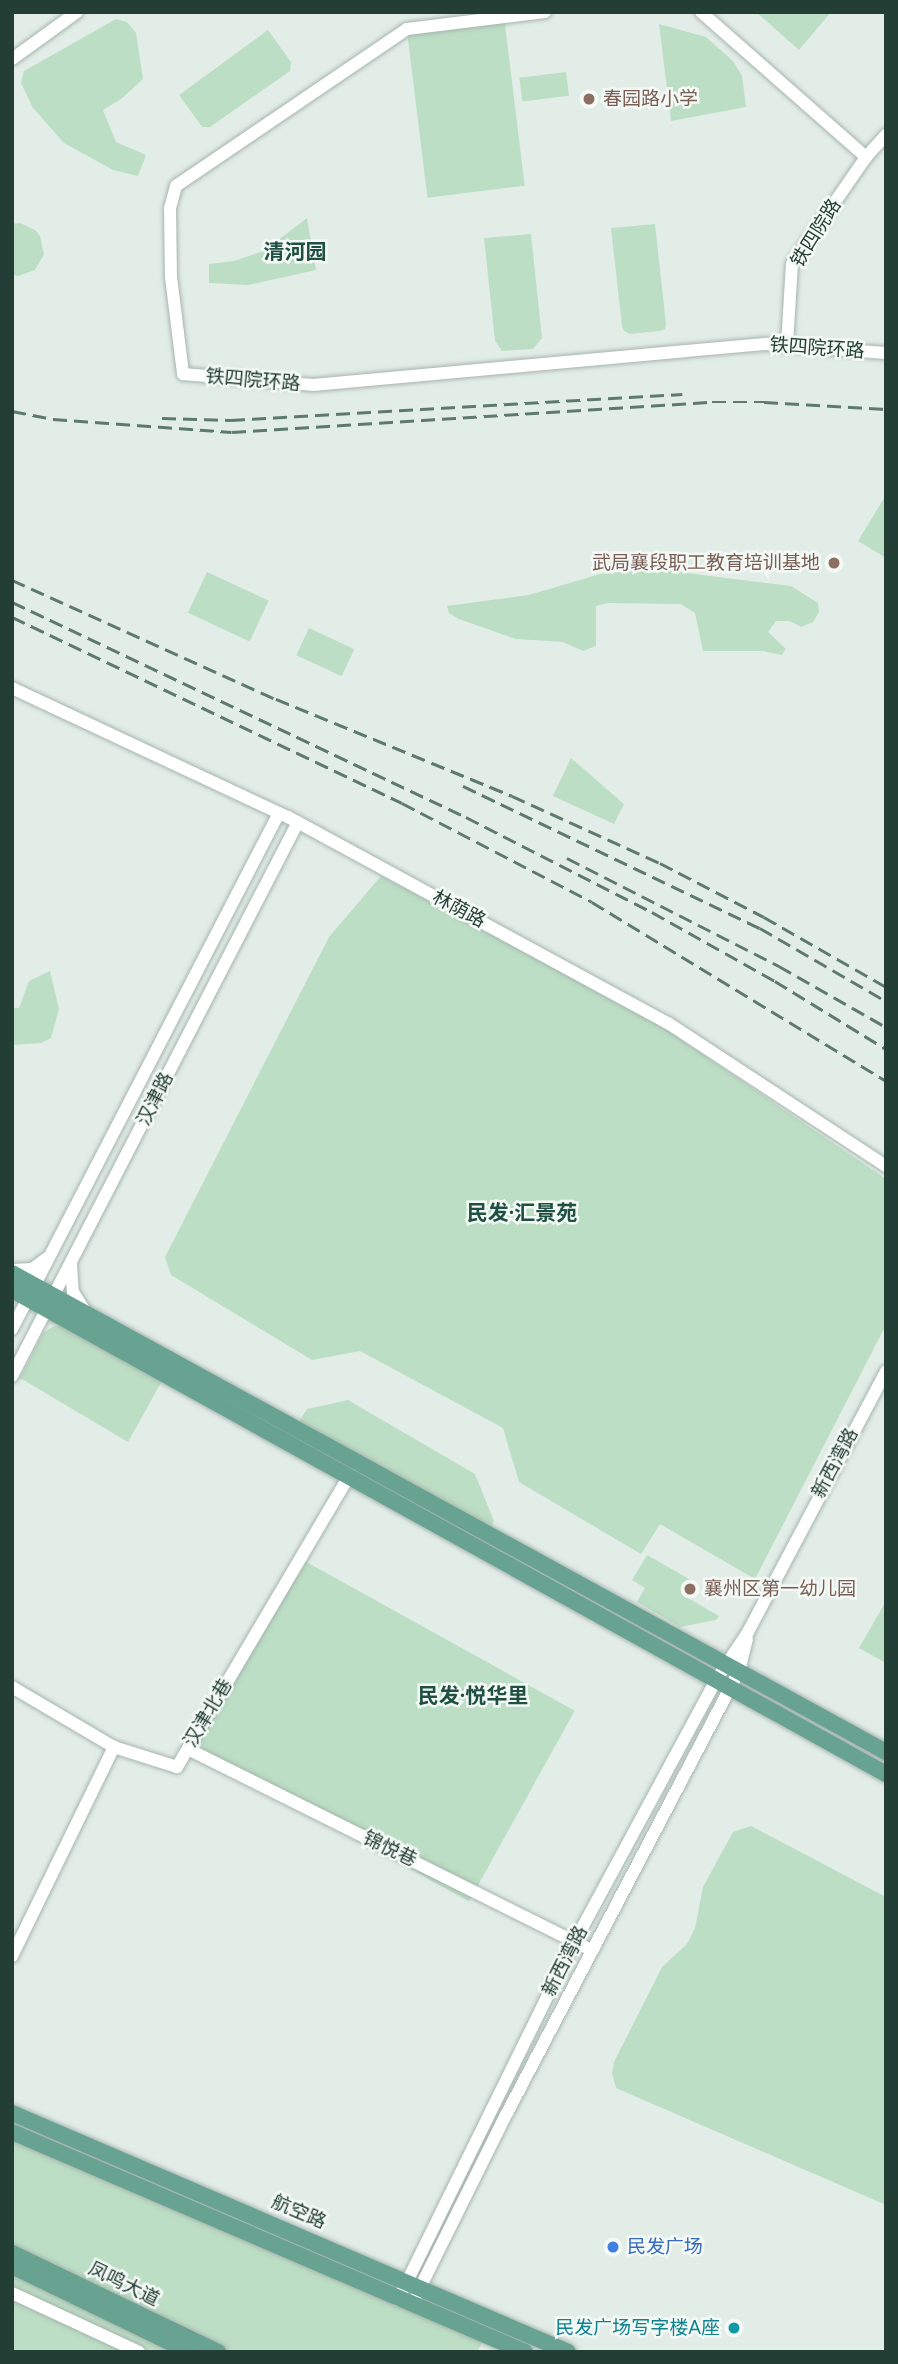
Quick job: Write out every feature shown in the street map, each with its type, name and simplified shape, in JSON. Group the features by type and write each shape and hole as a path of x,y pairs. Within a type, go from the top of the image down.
{"main road":[{"path":"12,1271 32,1292 86,1314 886,1752"},
{"path":"12,1290 32,1292"},
{"path":"51,1302 72,1322 886,1774"},
{"name":"航空路","path":"12,2113 568,2352"},
{"path":"12,2132 405,2303 525,2352"},
{"name":"凤鸣大道","path":"12,2253 218,2352"},
{"name":"凤鸣大道","path":"12,2266 190,2352"}],"street":[{"path":"12,59 77,12"},
{"name":"铁四院环路","path":"545,12 407,29 176,186 170,208 171,277 183,374 313,385 767,344 886,353"},
{"path":"701,12 866,157"},
{"name":"铁四院路","path":"787,345 792,264 866,157 886,135"},
{"name":"林荫路","path":"12,688 298,822 668,1023 857,1144 886,1166"},
{"name":"汉津路","path":"13,1323 32,1292 279,813"},
{"name":"汉津路","path":"12,1377 298,822"},
{"path":"12,1271 32,1269 50,1256"},
{"path":"71,1263 74,1292 86,1314"},
{"path":"35,1333 54,1323 72,1322"},
{"name":"新西湾路","path":"405,2303 575,1941 732,1668 748,1632 886,1371"},
{"name":"汉津北巷","path":"114,1748 177,1767 349,1476"},
{"name":"新西湾路","path":"414,2284 592,1950 723,1683"},
{"path":"12,1687 114,1748 12,1956"},
{"name":"锦悦巷","path":"187,1749 592,1950"},
{"path":"12,2293 139,2352"}],"green space":[{"path":"756,12 831,12 799,50"},
{"path":"504,17 525,186 427,198 407,29"},
{"path":"116,19 127,22 136,33 143,79 121,99 103,110 116,142 146,155 138,176 113,170 64,143 33,108 21,83 24,71"},
{"path":"659,24 706,37 733,61 742,76 746,107 671,121"},
{"path":"268,30 291,62 290,71 210,127 202,127 179,95"},
{"path":"566,72 569,96 522,102 519,78"},
{"path":"307,218 316,270 248,285 209,283 209,264 234,261 264,251"},
{"path":"20,223 35,230 40,236 44,254 35,270 18,276 12,275 12,224"},
{"path":"655,224 665,329 630,334 624,331 622,326 611,228"},
{"path":"531,234 542,338 533,349 502,351 495,341 484,238"},
{"path":"886,495 886,558 858,541"},
{"path":"654,569 791,586 818,603 819,612 813,622 801,627 790,621 776,621 768,632 786,649 782,655 763,651 703,651 695,613 681,604 608,603 596,606 596,646 583,651 563,642 516,639 459,619 449,613 447,606 529,595 600,574"},
{"path":"207,572 269,601 250,642 188,613"},
{"path":"309,628 354,649 342,676 296,655"},
{"path":"571,758 624,804 614,824 553,796"},
{"path":"381,876 652,1020 886,1179 886,1325 755,1579 660,1524 641,1554 519,1482 503,1428 360,1351 312,1360 171,1275 165,1257 329,937"},
{"path":"50,971 59,1009 51,1038 41,1043 12,1045 12,1008 19,1008 29,981"},
{"path":"54,1326 70,1326 163,1379 128,1442 20,1378 43,1333"},
{"path":"348,1400 475,1474 494,1521 488,1534 295,1428 307,1409"},
{"path":"647,1555 691,1580 683,1595 719,1616 716,1620 680,1627 637,1602 645,1588 632,1580"},
{"path":"301,1559 575,1711 469,1901 195,1750"},
{"path":"886,1601 886,1663 859,1648"},
{"path":"751,1826 886,1897 886,2205 616,2088 612,2073 614,2062 662,1967 687,1944 695,1928 703,1887 733,1832"},
{"path":"12,2130 486,2336 477,2352 218,2352 12,2253"},
{"path":"12,2274 199,2352 12,2352"}],"railway":[{"path":"162,418 231,420 682,394"},
{"path":"12,411 53,419 232,432 712,402 886,409"},
{"path":"12,580 276,699 512,796 660,863 764,917 886,987"},
{"path":"12,602 466,817 652,912 775,981 886,1049"},
{"path":"12,617 402,803 592,902 886,1081"},
{"path":"463,786 760,928 886,1001"},
{"path":"567,858 779,966 886,1027"}],"place":[{"name":"春园路小学","path":"589,99"},
{"name":"武局襄段职工教育培训基地","path":"834,563"},
{"name":"襄州区第一幼儿园","path":"690,1589"},
{"name":"民发广场","path":"613,2247"},
{"name":"民发广场写字楼A座","path":"734,2328"}],"district":[{"name":"清河园","path":"295,252"},
{"name":"民发·汇景苑","path":"522,1213"},
{"name":"民发·悦华里","path":"473,1696"}]}
